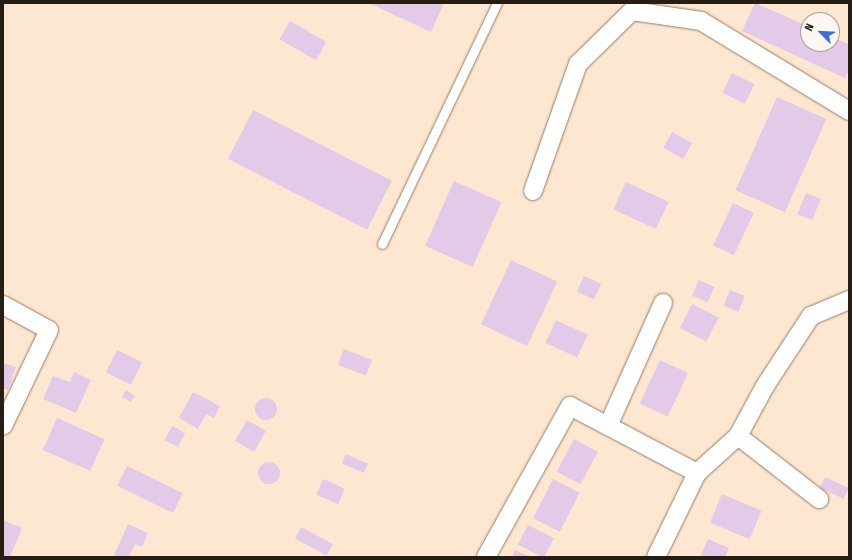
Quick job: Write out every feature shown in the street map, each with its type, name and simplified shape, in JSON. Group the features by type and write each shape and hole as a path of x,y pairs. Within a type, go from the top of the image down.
{"street":[{"path":"533,191 578,64 632,11 701,21 849,111"},
{"path":"656,557 697,473 738,436 766,386 811,316 849,300"},
{"path":"608,426 663,303"},
{"path":"3,305 49,330 3,426"},
{"path":"486,557 570,406 697,473"},
{"path":"738,436 819,499"}],"lane":[{"path":"382,244 497,3"}],"building":[{"path":"368,3 444,3 431,32"},
{"path":"755,3 800,23 800,52 840,52 840,40 849,44 849,69 845,78 742,31"},
{"path":"290,21 326,42 316,60 280,39"},
{"path":"732,73 754,84 745,104 722,93"},
{"path":"777,97 826,119 785,212 736,190"},
{"path":"253,110 392,181 367,230 228,159"},
{"path":"672,132 692,143 683,159 663,148"},
{"path":"454,181 502,202 473,267 425,246"},
{"path":"626,182 669,202 656,229 613,209"},
{"path":"806,193 821,199 812,220 797,214"},
{"path":"733,203 754,213 734,255 713,246"},
{"path":"511,260 557,282 527,346 481,324"},
{"path":"584,276 601,284 594,299 577,291"},
{"path":"699,280 715,287 708,302 692,296"},
{"path":"730,290 745,296 738,312 724,306"},
{"path":"692,304 719,318 706,342 680,328"},
{"path":"556,320 588,335 577,357 545,343"},
{"path":"344,349 372,360 366,376 338,365"},
{"path":"117,350 142,362 131,385 106,372"},
{"path":"660,360 688,373 668,417 640,404"},
{"path":"3,363 16,367 8,390 3,388"},
{"path":"74,372 91,380 76,413 43,399 53,376 70,382"},
{"path":"126,390 135,396 131,402 122,397"},
{"path":"193,392 220,406 214,418 206,414 198,429 179,418"},
{"path":"266,398 274,401 277,409 274,417 266,420 258,417 255,409 258,401"},
{"path":"57,418 105,439 90,471 43,450"},
{"path":"247,420 266,431 254,452 235,441"},
{"path":"172,426 185,433 178,447 164,440"},
{"path":"574,439 598,452 580,484 557,472"},
{"path":"346,454 368,464 364,473 342,463"},
{"path":"269,462 277,465 280,473 277,481 269,484 261,481 258,473 261,465"},
{"path":"127,466 183,493 173,513 117,486"},
{"path":"825,477 849,488 843,499 820,488"},
{"path":"323,479 345,489 338,504 316,495"},
{"path":"553,479 580,493 560,532 533,518"},
{"path":"722,494 762,511 749,539 710,523"},
{"path":"3,520 22,528 10,557 3,557"},
{"path":"128,524 148,533 142,547 135,544 129,557 118,557 114,555"},
{"path":"528,525 554,538 544,557 518,545"},
{"path":"301,527 333,544 327,555 295,538"},
{"path":"708,539 729,548 725,557 700,557"},
{"path":"515,550 530,557 512,557"}]}
